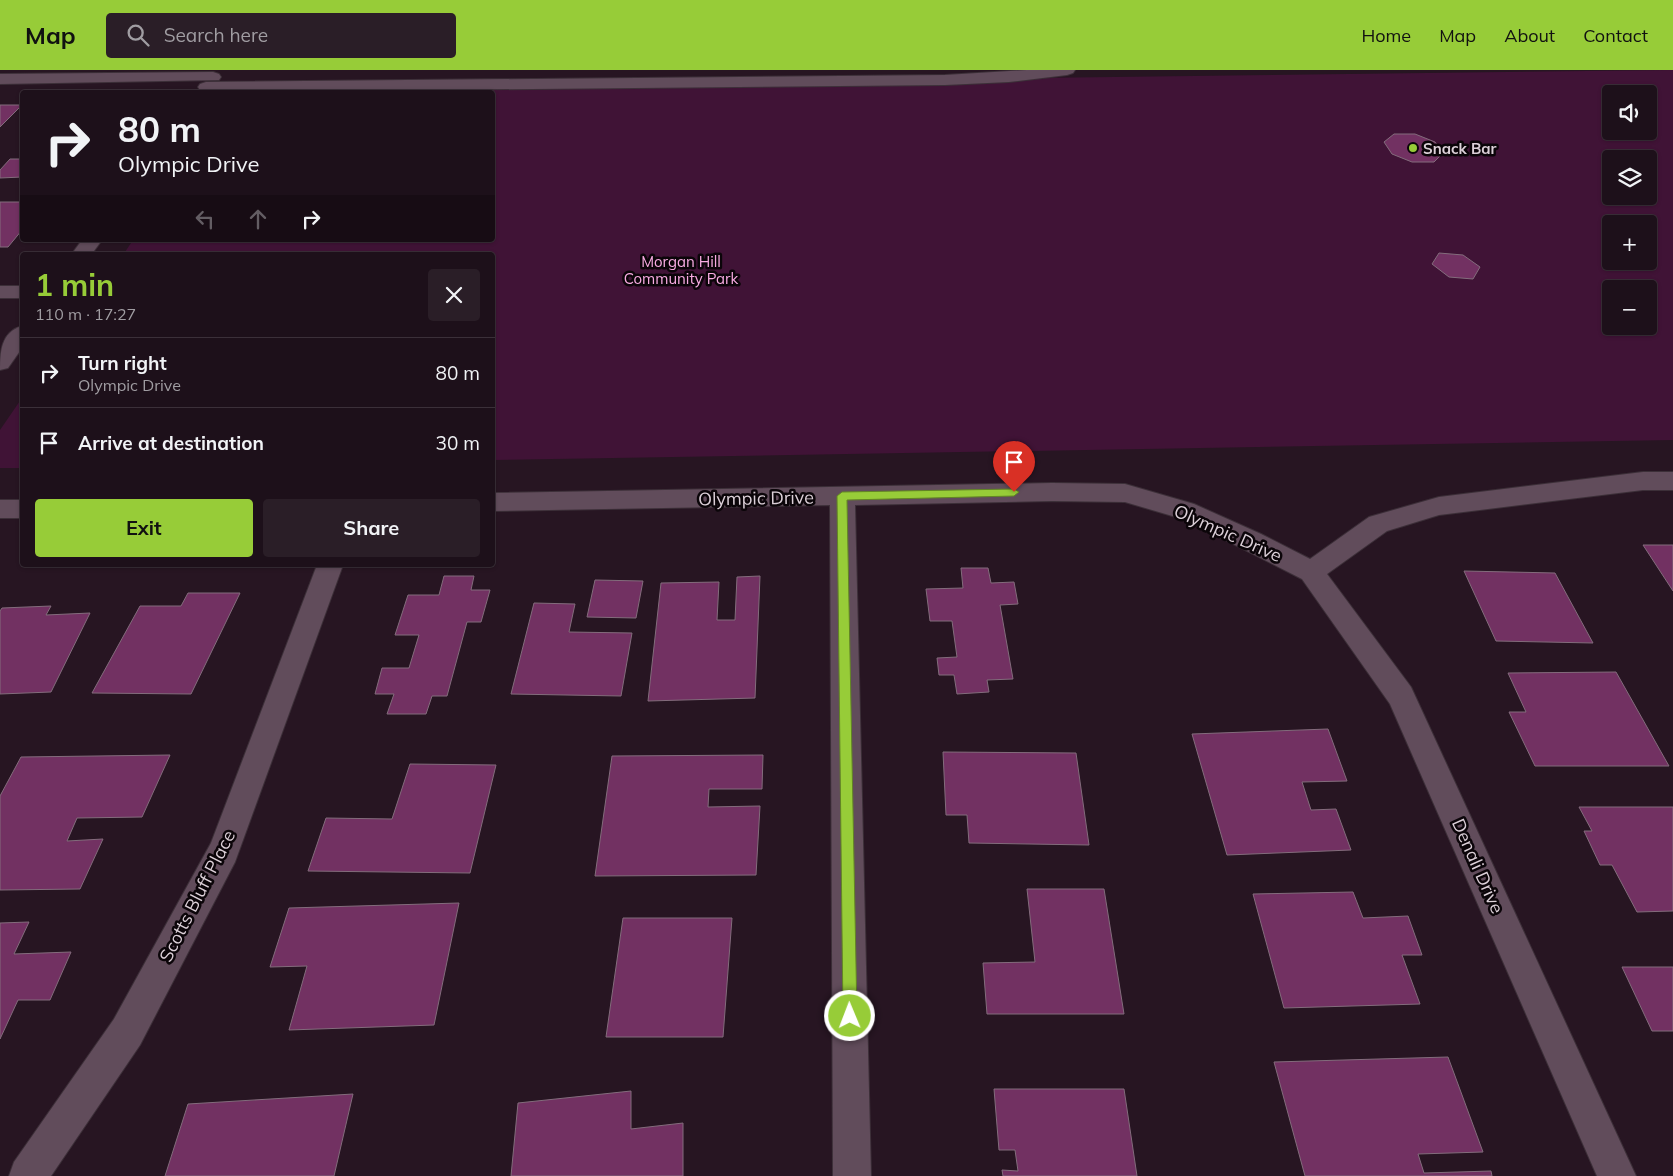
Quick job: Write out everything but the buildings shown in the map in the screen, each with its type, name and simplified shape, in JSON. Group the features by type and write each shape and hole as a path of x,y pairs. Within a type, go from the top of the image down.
{"street":[{"path":"0,79 210,82 945,80 1009,77 1067,70"},
{"path":"0,292 20,292"},
{"path":"0,363 20,336"},
{"path":"1311,572 1378,524 1439,506 1643,481 1673,481"},
{"name":"Olympic Drive","path":"495,502 1052,492 1125,493 1194,513 1311,572"},
{"path":"842,496 852,1176"},
{"path":"0,509 20,508"},
{"name":"Scotts Bluff Place","path":"28,1176 127,1032 224,851 329,567"},
{"name":"Denali Drive","path":"1311,572 1401,696 1617,1176"}],"green space":[{"name":"Morgan Hill Community Park","path":"1673,70 1673,440 495,460 495,252 125,252 132,242 495,242 495,90 238,90 240,88"},
{"path":"20,401 20,468 0,468 0,430"}],"place":[{"name":"Snack Bar","path":"1413,148"}],"route":[{"path":"850,1016 842,496 1014,492"}]}
